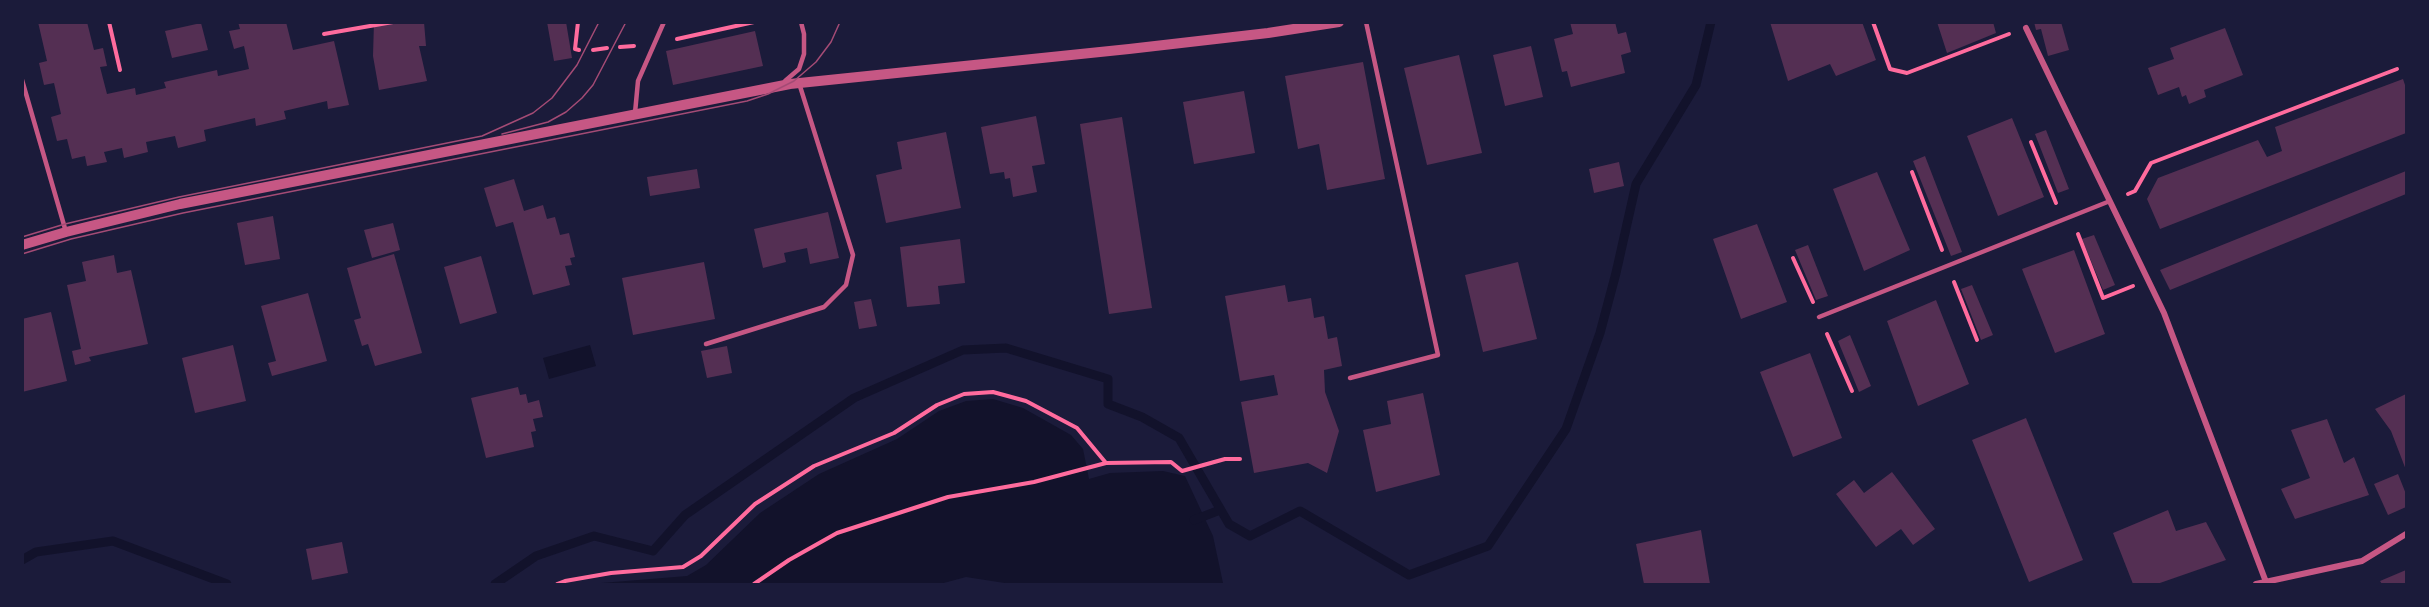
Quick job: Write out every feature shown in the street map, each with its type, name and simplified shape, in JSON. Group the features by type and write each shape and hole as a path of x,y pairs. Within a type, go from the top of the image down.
{"street":[{"path":"22,245 191,202 757,90 799,83 1222,39 1339,22"},
{"path":"2026,28 2164,313 2266,582"},
{"path":"2256,585 2362,561 2406,534"},
{"path":"2290,576 2293,585"}],"lane":[{"path":"635,113 638,81 664,22"},
{"path":"757,90 788,80 799,69 804,54 804,34 801,22"},
{"path":"1350,378 1438,355 1366,22"},
{"path":"22,80 66,232"},
{"path":"706,344 824,307 846,285 853,255 799,83"},
{"path":"1819,317 2110,201"}],"path":[{"path":"109,22 120,70"},
{"path":"324,34 393,22"},
{"path":"578,22 575,49 579,51"},
{"path":"673,40 754,22"},
{"path":"1873,22 1890,69 1907,73 2026,28"},
{"path":"620,47 637,45"},
{"path":"593,50 607,48"},
{"path":"2110,201 2135,191 2151,163 2397,69"},
{"path":"557,585 565,580 611,573 683,567 701,556 755,504 814,466 894,433 937,405 964,394 993,392 1026,400 1077,428 1106,463"},
{"path":"754,585 789,560 837,532 948,497 1034,482 1106,463 1171,462 1182,471 1225,459 1240,459"}],"shaded area":[{"path":"590,345 596,366 549,379 543,358"},
{"path":"993,399 1023,408 1071,435 1083,449 1089,479 1110,473 1163,471 1185,476 1213,536 1223,583 1011,584 966,577 940,584 589,584 687,576 706,565 760,513 819,474 897,439 939,411 966,401"}],"building":[{"path":"38,22 87,22 94,50 103,48 107,66 100,67 107,94 135,88 136,95 166,88 164,82 217,70 218,76 249,69 244,46 234,49 229,31 240,29 238,22 286,22 293,50 334,41 349,105 328,109 327,101 284,111 286,119 256,126 255,118 204,130 206,141 178,148 175,136 146,142 148,152 124,158 122,148 104,152 107,162 87,166 85,156 72,159 67,139 57,141 51,117 61,114 54,83 44,85 39,63 47,61"},
{"path":"374,22 424,22 426,46 419,46 427,81 379,90 373,56"},
{"path":"547,22 566,22 572,58 554,61"},
{"path":"1570,22 1615,22 1618,34 1626,32 1631,52 1621,55 1625,73 1571,87 1567,71 1562,72 1554,39 1573,34"},
{"path":"1770,22 1862,22 1876,60 1836,76 1830,64 1788,81"},
{"path":"1937,22 1993,22 1996,33 1947,53"},
{"path":"2034,22 2061,22 2069,50 2048,56 2041,29 2036,30"},
{"path":"201,23 208,50 172,58 165,31"},
{"path":"2225,28 2243,75 2204,90 2206,97 2189,104 2186,95 2182,97 2179,87 2158,95 2148,68 2174,59 2170,48"},
{"path":"755,31 763,66 673,85 666,51"},
{"path":"1531,46 1543,97 1505,106 1493,55"},
{"path":"1459,55 1482,153 1427,165 1404,68"},
{"path":"1363,62 1385,179 1327,190 1319,144 1298,149 1285,76"},
{"path":"2403,79 2406,88 2406,133 2160,229 2147,199 2158,178 2258,140 2267,157 2282,151 2275,127"},
{"path":"1244,91 1255,153 1194,164 1183,102"},
{"path":"1036,116 1045,164 1032,166 1037,192 1013,197 1010,178 1005,179 1004,172 990,174 981,127"},
{"path":"1122,117 1152,308 1109,314 1080,124"},
{"path":"2012,118 2044,197 1998,216 1967,136"},
{"path":"2046,130 2069,189 2058,193 2035,134"},
{"path":"946,132 961,208 886,223 876,175 902,169 897,142"},
{"path":"1925,156 1962,252 1951,256 1913,161"},
{"path":"1619,162 1624,186 1594,193 1589,169"},
{"path":"697,169 700,188 650,196 647,177"},
{"path":"2406,171 2406,194 2170,290 2160,270"},
{"path":"1877,172 1910,250 1864,271 1833,189"},
{"path":"514,179 524,211 543,205 547,219 555,217 560,235 569,233 575,257 570,258 572,265 565,266 570,285 533,295 513,222 496,227 484,188"},
{"path":"828,212 839,258 810,264 807,248 784,253 786,262 763,268 754,229"},
{"path":"273,216 280,259 245,265 237,223"},
{"path":"393,223 400,250 372,258 364,230"},
{"path":"1757,224 1787,302 1741,319 1713,239"},
{"path":"2094,235 2115,285 2103,290 2082,239"},
{"path":"960,239 965,283 938,286 940,304 907,307 900,247"},
{"path":"1808,245 1828,296 1816,300 1795,250"},
{"path":"2074,250 2105,334 2055,353 2022,269"},
{"path":"394,254 422,353 375,366 368,344 362,346 354,320 361,318 347,268"},
{"path":"114,255 117,273 131,270 148,344 89,357 91,361 75,365 72,351 81,349 67,285 86,281 82,262"},
{"path":"481,256 497,313 460,324 444,267"},
{"path":"704,262 715,319 633,335 622,278"},
{"path":"1518,262 1537,339 1483,352 1465,275"},
{"path":"1285,285 1288,302 1311,298 1314,318 1324,316 1328,339 1337,337 1342,366 1324,370 1325,392 1339,431 1327,473 1308,463 1254,473 1241,402 1278,395 1274,375 1240,381 1225,296"},
{"path":"1972,285 1993,335 1981,340 1961,289"},
{"path":"308,293 327,361 272,376 268,363 276,361 261,306"},
{"path":"871,299 877,326 859,329 854,302"},
{"path":"1936,300 1969,384 1918,406 1887,321"},
{"path":"51,312 67,381 22,392 22,319"},
{"path":"1850,335 1871,386 1859,392 1838,341"},
{"path":"233,345 246,401 195,413 182,358"},
{"path":"727,346 732,373 707,378 701,351"},
{"path":"1810,353 1842,438 1793,457 1760,372"},
{"path":"518,387 520,395 526,394 528,403 539,400 543,417 533,419 536,431 531,432 534,447 486,458 471,398"},
{"path":"1423,393 1440,475 1376,492 1363,430 1391,424 1387,401"},
{"path":"2406,394 2406,470 2391,431 2375,409"},
{"path":"2026,418 2083,560 2029,582 1972,440"},
{"path":"2327,419 2344,463 2354,457 2369,495 2295,519 2281,489 2310,478 2291,430"},
{"path":"1892,472 1935,529 1913,545 1901,529 1876,547 1836,494 1854,480 1864,493"},
{"path":"2398,474 2406,494 2406,507 2388,515 2374,484"},
{"path":"2168,510 2176,531 2206,522 2226,560 2157,584 2133,584 2113,533"},
{"path":"1701,530 1710,584 1644,584 1636,544"},
{"path":"342,542 348,573 312,580 306,549"},
{"path":"2406,570 2406,584 2382,584 2380,581"}],"waterway":[{"path":"495,584 536,556 594,536 653,551 685,515 854,398 963,350 1006,348 1108,379 1108,404 1142,417 1179,438 1229,524 1250,536 1300,511 1409,575 1488,546 1566,429 1600,333 1636,184 1696,85 1711,22"},
{"path":"1194,520 1220,510"},
{"path":"22,560 36,552 113,541 227,584"}],"tram line":[{"path":"22,237 65,224 179,197 482,136 533,113 552,98 577,65 599,22"},
{"path":"502,134 548,122 566,112 582,98 593,85 626,22"},
{"path":"22,254 71,239 183,213 747,101 794,81 816,62 831,42 840,22"}]}
